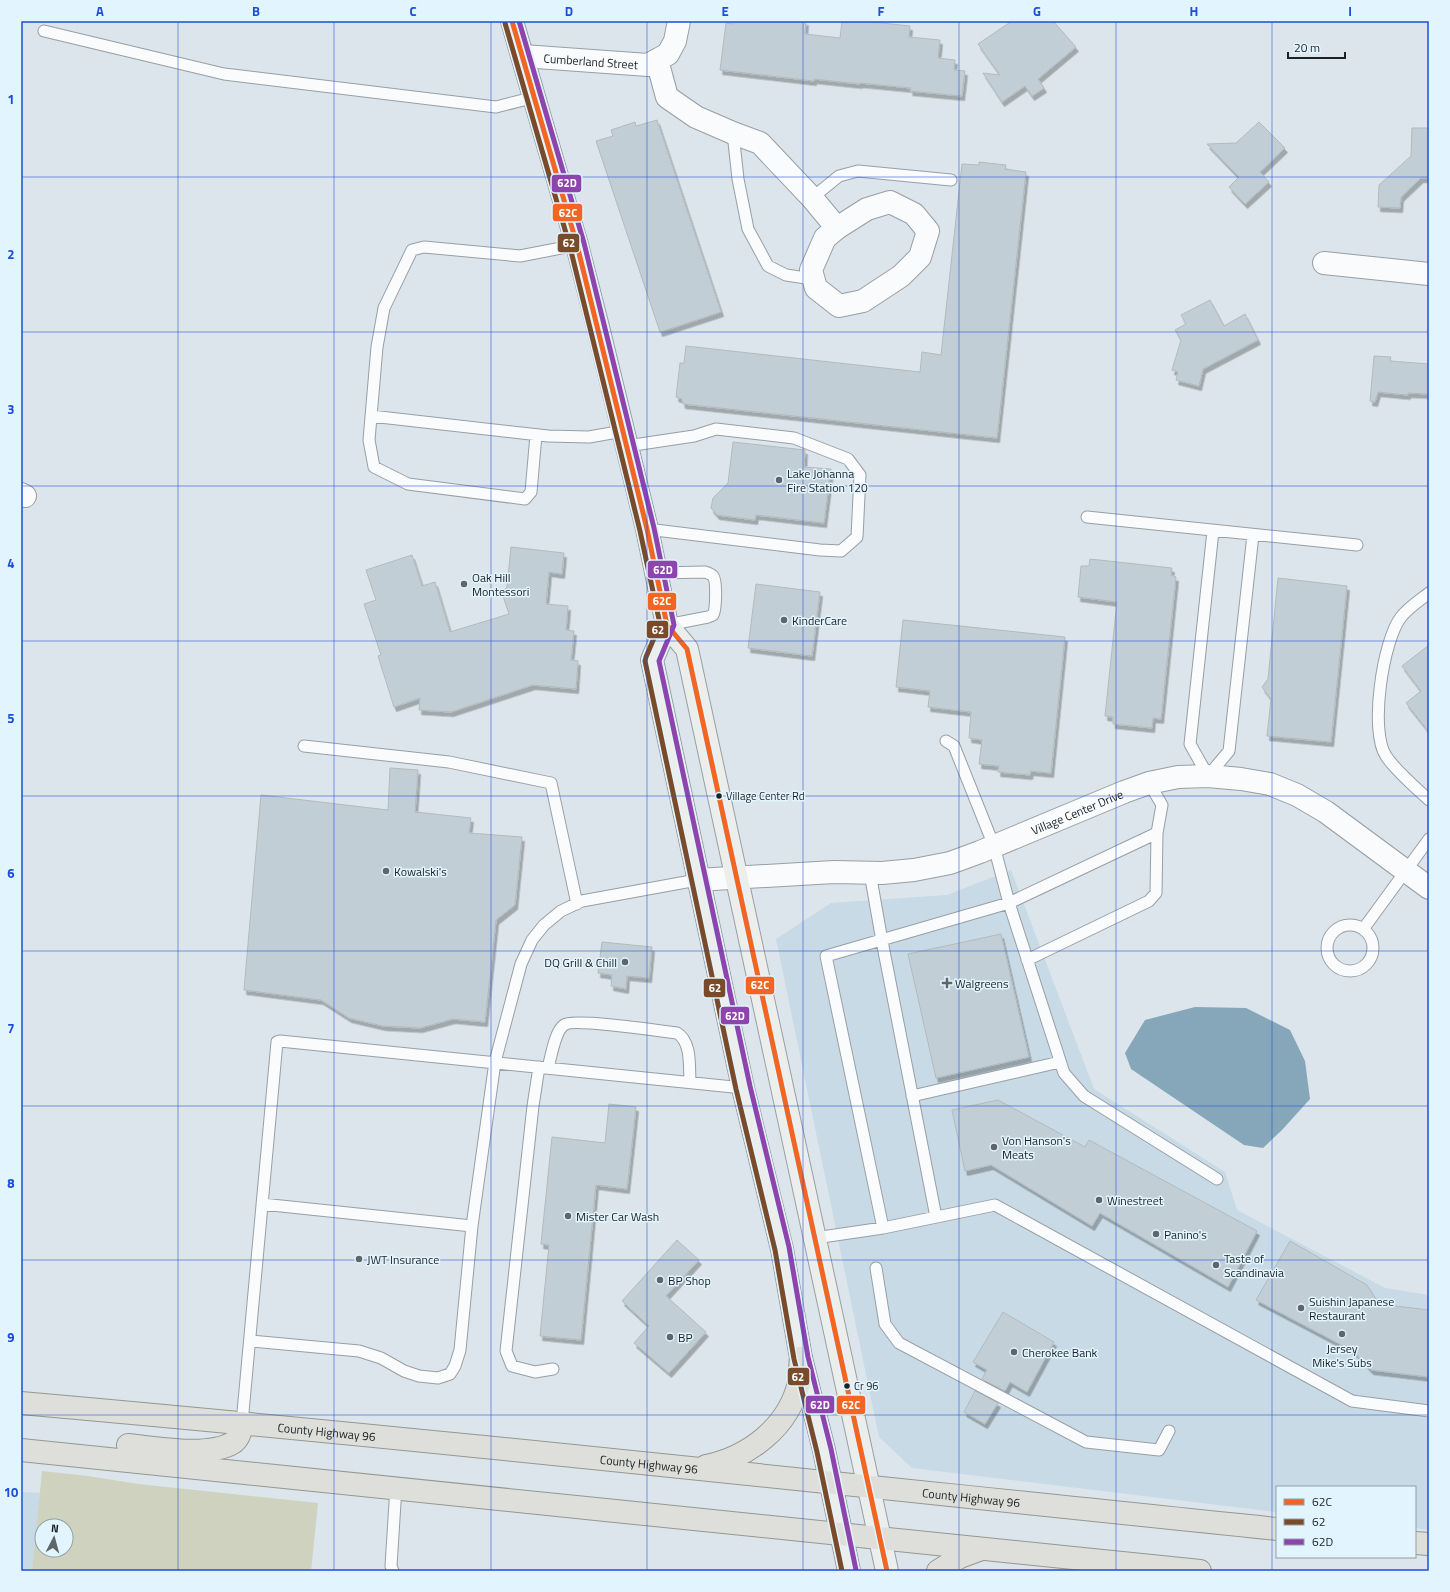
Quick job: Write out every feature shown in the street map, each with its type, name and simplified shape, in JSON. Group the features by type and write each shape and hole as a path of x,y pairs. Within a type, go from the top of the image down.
{"main road":[{"path":"512,21 577,245 598,326 647,529 667,625 687,650 887,1571"},
{"path":"667,625 652,660 697,880 743,1088 782,1249 801,1358 831,1483 849,1571"},
{"path":"695,1468 731,1459 749,1450 766,1437 779,1424 790,1404 799,1382 801,1358"},
{"name":"County Highway 96","path":"21,1403 242,1422 1276,1529"},
{"path":"21,1434 180,1450 202,1450 221,1447 235,1441 240,1432 242,1422"},
{"path":"21,1450 396,1487 841,1536 1200,1571"},
{"path":"1416,1543 1429,1544"},
{"path":"938,1571 960,1557 984,1549"}],"street":[{"name":"Cumberland Street","path":"523,56 648,65 668,54 675,41 680,21"},
{"path":"657,60 667,97 696,117 732,133 760,143 812,198 837,228"},
{"path":"890,202 914,214 928,231 920,257 901,276 863,301 839,306 816,288 811,270 825,238 837,228 867,209 890,202"},
{"path":"1324,263 1429,274"},
{"name":"Village Center Drive","path":"697,880 834,872 870,873 914,870 950,863 1124,792 1150,783 1178,777 1208,776 1241,779 1270,784 1297,794 1326,812 1429,888"}],"lane":[{"path":"44,32 224,74 496,107 535,97"},
{"path":"732,133 738,179 748,229 751,236 768,266 786,275 813,279"},
{"path":"812,198 839,176 858,171 951,180"},
{"path":"536,435 531,492 524,498 408,484 374,467 370,440 377,347 384,308 412,250 424,247 520,256 577,245"},
{"path":"372,416 536,435 625,439 694,436 716,429 794,438 848,458 860,475 857,537 841,551 820,550 647,529"},
{"path":"1087,518 1357,545"},
{"path":"1214,531 1190,744 1208,776 1229,751 1253,535"},
{"path":"656,573 705,572 711,574 715,580 715,609 713,615 667,625"},
{"path":"1429,593 1401,617 1391,636 1379,689 1378,729 1385,755 1429,800"},
{"path":"946,741 954,746 994,846 1009,903 1064,1074 1084,1096 1217,1179"},
{"path":"304,746 449,762 551,783 576,904"},
{"path":"1028,960 1149,901 1156,893 1157,833 1162,805 1150,783"},
{"path":"883,1228 826,956 1009,903 1157,833"},
{"path":"1364,928 1429,839"},
{"path":"870,873 936,1217"},
{"path":"250,1341 359,1351 381,1358 404,1371 419,1376 438,1378 450,1374 455,1366 460,1350 472,1226 495,1062 520,964 532,940 544,925 561,911 582,901 697,880"},
{"path":"1350,924 1364,928 1369,933 1373,942 1372,956 1364,967 1350,972 1333,966 1326,954 1326,940 1335,929 1350,924"},
{"path":"553,1369 535,1372 512,1366 506,1351 533,1106 544,1068 558,1031 564,1024 573,1022 677,1033 683,1037 688,1052 690,1082"},
{"path":"242,1422 277,1042 280,1041 495,1062 743,1088"},
{"path":"912,1096 1060,1062"},
{"path":"262,1204 472,1226"},
{"path":"815,1238 883,1228 995,1205 1352,1400 1429,1411"},
{"path":"876,1268 885,1324 899,1343 1086,1442 1159,1450 1169,1431"},
{"path":"393,1571 391,1566 396,1487"}],"shaded area":[{"path":"1011,870 1094,1089 1225,1172 1237,1210 1385,1288 1429,1295 1429,1530 1416,1528 1416,1486 1276,1486 1276,1512 912,1468 879,1437 776,939 831,903 947,895"},
{"path":"21,1492 40,1493 37,1518 34,1518 34,1552 32,1571 21,1571"}],"green space":[{"path":"42,1471 88,1476 138,1484 318,1503 311,1571 32,1571 34,1551 34,1558 74,1558 74,1518 37,1518"}],"water":[{"path":"1195,1007 1246,1008 1290,1030 1305,1061 1310,1099 1282,1130 1263,1148 1244,1145 1131,1069 1125,1053 1145,1020"}],"building":[{"path":"734,21 806,21 805,34 840,38 842,21 862,21 910,26 909,37 940,40 938,58 955,60 954,70 965,71 962,96 910,91 911,88 814,79 814,81 720,70 726,23 734,24"},
{"path":"1012,21 1053,21 1076,47 1038,79 1044,88 1032,96 1025,86 1002,102 983,73 1000,75 978,44"},
{"path":"657,120 721,312 660,332 596,141 613,136 611,130 635,122 636,126"},
{"path":"1259,122 1285,148 1260,172 1269,182 1245,204 1229,187 1239,177 1207,144 1236,143"},
{"path":"1412,128 1429,128 1429,178 1421,178 1401,197 1400,208 1378,207 1379,185 1411,156"},
{"path":"979,162 1006,165 1005,169 1026,172 997,438 683,404 682,399 676,397 680,363 684,363 686,346 920,372 922,352 941,355 962,164 979,165"},
{"path":"1210,300 1224,326 1245,314 1258,340 1203,369 1199,386 1176,380 1178,372 1172,370 1181,340 1175,330 1186,324 1181,315"},
{"path":"1374,356 1391,357 1390,361 1429,364 1429,394 1408,393 1408,395 1378,392 1375,402 1370,401"},
{"name":"Lake Johanna Fire Station 120","path":"733,442 805,450 804,467 831,469 824,523 756,515 755,520 717,515 711,508 713,498 728,483"},
{"path":"511,547 564,553 562,574 549,572 546,604 568,606 566,630 574,631 571,660 578,661 576,689 533,685 451,712 419,710 420,698 394,707 378,656 381,655 364,604 376,600 366,570 412,555 422,586 435,582 450,632 509,614 502,593 507,587"},
{"path":"1090,559 1172,568 1171,575 1176,577 1161,719 1153,718 1152,728 1113,724 1113,717 1105,716 1117,602 1078,597 1081,566 1089,566"},
{"path":"1278,578 1347,586 1331,742 1267,736 1271,699 1262,687 1268,679"},
{"name":"KinderCare","path":"756,584 820,592 812,656 748,648"},
{"path":"903,620 1065,637 1051,773 1031,771 1030,775 998,772 999,766 979,764 982,740 969,738 971,712 928,707 930,691 896,687"},
{"path":"1429,645 1429,732 1406,703 1421,691 1402,666"},
{"name":"Kowalski's","path":"390,768 418,770 415,812 471,818 469,833 522,837 515,905 496,920 485,1022 453,1019 420,1028 383,1026 349,1018 321,1000 244,990 261,795 388,810"},
{"name":"Walgreens","path":"1001,934 1029,1057 936,1078 908,954"},
{"name":"DQ Grill & Chill","path":"602,942 652,947 649,978 627,976 626,989 611,986 612,975 598,973"},
{"path":"998,1100 1085,1147 1089,1140 1257,1231 1228,1287 1100,1213 1092,1226 991,1165 965,1171 952,1110"},
{"name":"Mister Car Wash","path":"609,1104 636,1107 627,1189 596,1185 581,1340 540,1336 549,1245 541,1244 552,1137 605,1143"},
{"path":"677,1240 699,1260 666,1296 706,1332 669,1373 634,1343 649,1326 622,1301"},
{"path":"1290,1241 1367,1285 1379,1304 1429,1310 1429,1377 1371,1370 1353,1351 1256,1300"},
{"name":"Cherokee Bank","path":"1003,1312 1054,1342 1027,1392 1010,1382 1005,1391 982,1379 987,1370 973,1362"},
{"path":"975,1391 998,1403 985,1424 964,1412"}],"transit line":[{"name":"62C","path":"512,21 577,245 647,529 667,625 687,649 887,1571"},
{"name":"62D","path":"519,21 584,243 654,528 674,625 659,661 750,1086 789,1247 808,1357 831,1449 856,1570"},
{"name":"62","path":"505,23 570,247 640,531 660,624 645,661 736,1089 775,1250 794,1359 817,1452 842,1571"}],"place":[{"name":"Lake Johanna Fire Station 120","path":"779,480"},
{"name":"Oak Hill Montessori","path":"464,584"},
{"name":"KinderCare","path":"784,620"},
{"name":"Village Center Rd","path":"719,796"},
{"name":"Kowalski's","path":"386,871"},
{"name":"DQ Grill & Chill","path":"625,962"},
{"name":"Walgreens","path":"947,983"},
{"name":"Von Hanson's Meats","path":"994,1147"},
{"name":"Winestreet","path":"1099,1200"},
{"name":"Mister Car Wash","path":"568,1216"},
{"name":"Panino's","path":"1156,1234"},
{"name":"JWT Insurance","path":"359,1259"},
{"name":"Taste of Scandinavia","path":"1216,1265"},
{"name":"BP Shop","path":"660,1280"},
{"name":"Suishin Japanese Restaurant","path":"1301,1308"},
{"name":"Jersey Mike's Subs","path":"1342,1334"},
{"name":"BP","path":"670,1337"},
{"name":"Cherokee Bank","path":"1014,1352"},
{"name":"Cr 96","path":"847,1386"}]}
